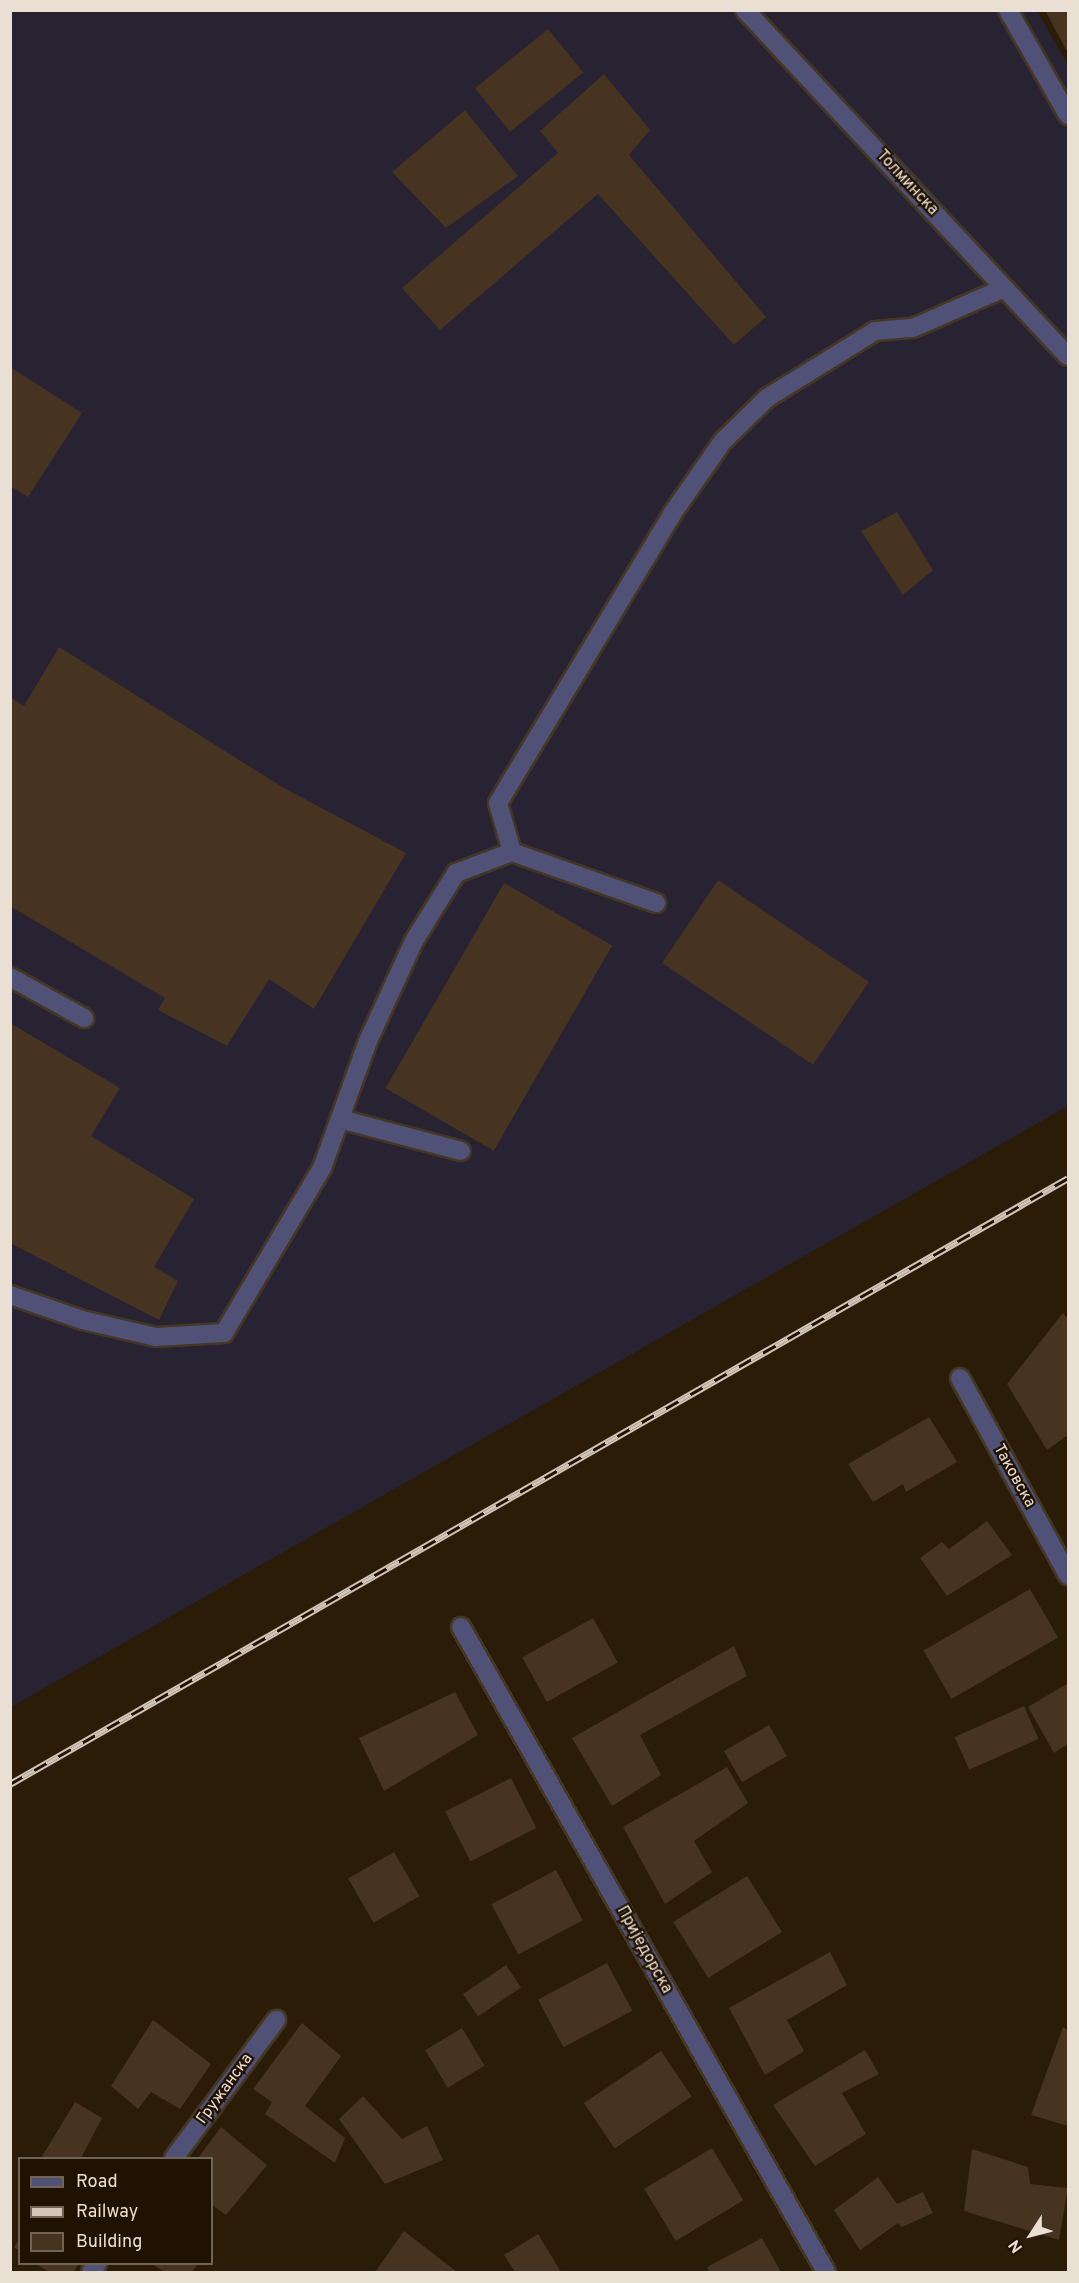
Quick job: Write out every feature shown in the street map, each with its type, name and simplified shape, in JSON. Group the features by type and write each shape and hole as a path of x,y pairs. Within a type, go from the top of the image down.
{"street":[{"name":"Толминска","path":"745,10 1068,356"},
{"path":"1008,10 1068,116"},
{"path":"512,852 498,803 672,514 723,441 767,398 875,331 913,328 1004,288"},
{"path":"10,1294 82,1320 156,1337 224,1333 322,1168 414,941 456,873 512,852 656,903"},
{"path":"10,977 84,1018"},
{"path":"340,1119 461,1151"},
{"name":"Таковска","path":"960,1378 1068,1575"},
{"name":"Приједорска","path":"461,1627 826,2272"},
{"name":"Гружанска","path":"175,2157 276,2020"}],"shaded area":[{"path":"11,11 1037,11 1068,65 1068,1106 11,1707"}],"building":[{"path":"1045,10 1068,10 1068,48 1066,50"},
{"path":"548,29 583,73 510,132 475,88"},
{"path":"604,74 650,130 629,155 766,317 734,345 598,194 440,330 402,288 558,153 540,131"},
{"path":"465,110 518,176 446,228 392,172"},
{"path":"10,367 82,413 28,497 10,486"},
{"path":"897,512 933,570 903,595 861,531"},
{"path":"59,647 284,788 406,853 314,1009 269,979 227,1046 158,1010 165,998 10,906 10,697 24,706"},
{"path":"718,880 869,982 813,1065 662,963"},
{"path":"504,883 612,946 494,1151 386,1088"},
{"path":"10,1023 120,1088 91,1136 194,1199 154,1267 178,1281 159,1320 10,1243"},
{"path":"1063,1313 1068,1319 1068,1435 1047,1450 1007,1384"},
{"path":"929,1417 957,1462 906,1492 903,1484 873,1502 848,1464"},
{"path":"987,1521 1012,1555 947,1596 920,1558 942,1542 949,1549"},
{"path":"1030,1589 1058,1637 951,1699 923,1650"},
{"path":"593,1618 618,1663 547,1702 522,1657"},
{"path":"734,1646 747,1676 640,1735 661,1775 612,1806 572,1738"},
{"path":"1068,1683 1068,1744 1054,1753 1028,1707"},
{"path":"455,1692 478,1735 384,1791 359,1738"},
{"path":"1024,1706 1039,1739 969,1770 955,1737"},
{"path":"769,1725 787,1756 742,1782 724,1751"},
{"path":"727,1767 748,1803 694,1841 712,1872 665,1904 623,1827"},
{"path":"511,1778 536,1828 470,1861 445,1812"},
{"path":"394,1852 420,1896 374,1923 348,1878"},
{"path":"556,1870 583,1920 518,1955 492,1904"},
{"path":"747,1876 782,1932 708,1978 673,1922"},
{"path":"830,1952 847,1985 787,2020 804,2051 765,2075 729,2008"},
{"path":"607,1963 632,2011 563,2047 538,2000"},
{"path":"506,1965 521,1987 478,2016 463,1994"},
{"path":"153,2020 211,2064 180,2109 151,2092 138,2109 111,2086"},
{"path":"302,2023 341,2056 305,2106 345,2138 335,2163 265,2114 272,2102 253,2089"},
{"path":"1063,2027 1068,2030 1068,2126 1031,2115"},
{"path":"462,2028 485,2066 448,2088 425,2050"},
{"path":"865,2050 879,2074 842,2093 866,2134 815,2166 773,2105"},
{"path":"661,2051 692,2097 615,2149 584,2103"},
{"path":"363,2096 402,2139 427,2126 443,2160 385,2184 339,2119"},
{"path":"75,2102 102,2118 82,2157 42,2157"},
{"path":"221,2127 267,2165 226,2215 213,2206 213,2157 199,2157"},
{"path":"712,2148 743,2200 676,2241 644,2189"},
{"path":"972,2149 1028,2167 1030,2184 1068,2188 1059,2240 964,2211"},
{"path":"878,2177 897,2204 923,2192 933,2213 902,2227 898,2223 860,2250 834,2210"},
{"path":"404,2231 457,2272 375,2272"},
{"path":"538,2234 561,2272 515,2272 504,2255"},
{"path":"762,2238 781,2272 709,2272 707,2267"},
{"path":"38,2265 78,2265 73,2272 49,2272"},
{"path":"154,2265 197,2265 192,2272 164,2272"}],"railway":[{"path":"10,1784 1068,1178"}]}
